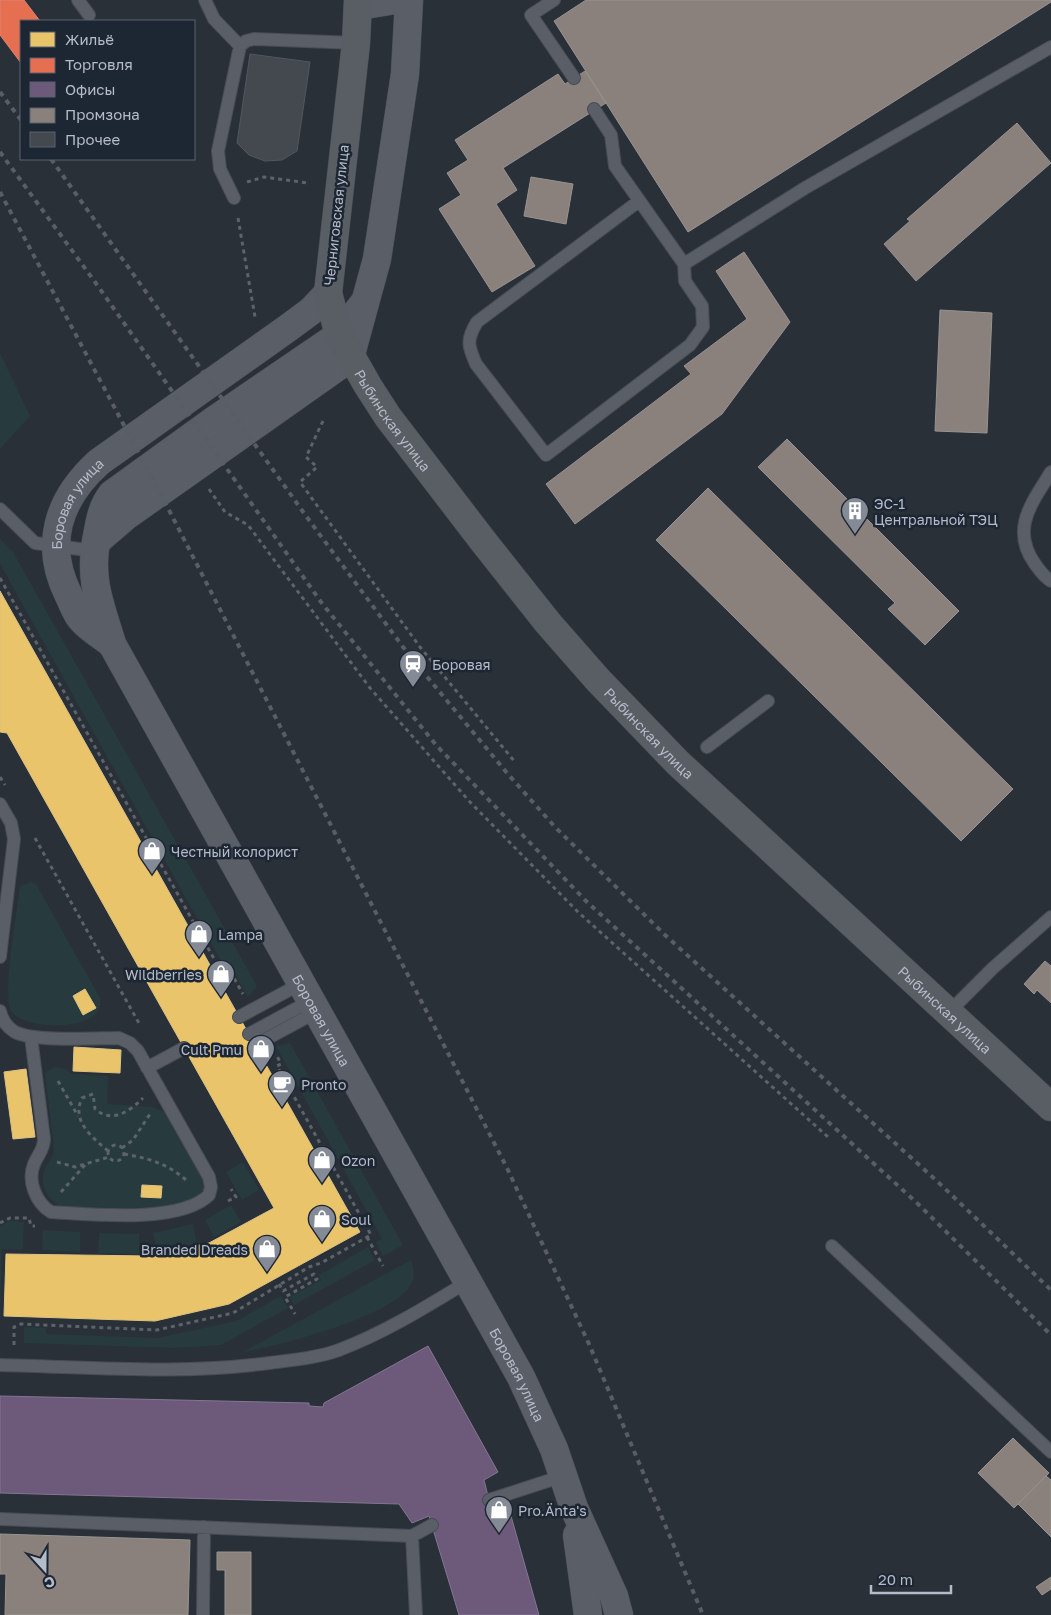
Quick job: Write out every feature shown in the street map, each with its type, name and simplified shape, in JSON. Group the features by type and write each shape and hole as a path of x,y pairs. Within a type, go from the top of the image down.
{"main road":[{"name":"Черниговская улица","path":"328,293 361,2"},
{"name":"Рыбинская улица","path":"328,293 345,346 388,417 548,623 598,680 678,763 1051,1107"}],"street":[{"path":"361,2 395,0"},
{"path":"345,346 364,303 377,259 405,74 408,0"},
{"name":"Черниговская улица","path":"194,394 311,311 328,293"},
{"name":"Боровая улица","path":"345,346 221,432 112,494 101,514 95,546 94,585 112,644 466,1282 522,1377 563,1476 574,1508 614,1596 619,1615"},
{"name":"Боровая улица","path":"112,644 81,619 63,584 58,569 56,546 63,509 73,489 85,474 194,394"},
{"name":"Боровая улица","path":"574,1508 588,1615"}],"lane":[{"path":"78,0 89,15"},
{"path":"205,0 214,19 240,46"},
{"path":"554,0 531,15 574,78"},
{"path":"232,192 220,169 218,151 240,46 246,41 254,39 356,43"},
{"path":"684,264 805,188 1051,47"},
{"path":"594,109 611,135 615,166 640,201 684,264 685,281 702,306 703,327 690,345 546,455 476,364 469,349 469,335 477,322 640,201"},
{"path":"1051,472 1029,507 1023,528 1026,551 1045,578 1051,581"},
{"path":"0,509 36,543 56,546 95,546"},
{"path":"707,747 768,701"},
{"path":"0,804 11,823 14,839 0,957"},
{"path":"948,1013 993,968 1051,917"},
{"path":"239,1017 310,998"},
{"path":"252,1040 310,998"},
{"path":"0,1011 3,1022 16,1032 31,1037 119,1038 130,1043 148,1068 210,1177 212,1187 209,1195 191,1206 144,1216 51,1212 41,1206 37,1200 32,1178 33,1166 44,1149 44,1139 31,1037"},
{"path":"148,1068 184,1048"},
{"path":"832,1246 1051,1452"},
{"path":"0,1365 191,1369 235,1368 302,1359 339,1350 385,1329 466,1282"},
{"path":"489,1500 563,1476"},
{"path":"0,1518 412,1536 432,1525"},
{"path":"203,1615 204,1527"},
{"path":"412,1536 416,1615"}],"path":[{"path":"255,321 232,192 264,177 308,183"},
{"path":"323,421 306,457 317,467 300,482 420,647 514,762"},
{"path":"204,482 225,512 248,525 370,688 502,836 635,965 828,1137"},
{"path":"0,578 222,973 228,969 239,988"},
{"path":"0,777 6,786"},
{"path":"33,835 160,1061"},
{"path":"14,1347 14,1327 21,1324 157,1330 233,1313 270,1292 279,1284 371,1235 277,1066 281,1064 276,1056"},
{"path":"109,1157 108,1151 85,1129 79,1116 80,1101 85,1095 93,1094 94,1106 97,1111 106,1116 116,1115 132,1109 156,1083"},
{"path":"122,1148 133,1140 143,1127"},
{"path":"108,1151 114,1145 122,1148"},
{"path":"122,1148 124,1154"},
{"path":"44,1149 57,1162 69,1166 85,1165 109,1157 116,1161 121,1159 124,1154"},
{"path":"124,1154 154,1160"},
{"path":"0,1223 10,1218 29,1218 31,1226"},
{"path":"367,1238 383,1266"},
{"path":"279,1284 283,1291 314,1274 317,1279 285,1296 295,1314"}],"green space":[{"path":"0,353 30,416 0,449"},
{"path":"0,539 13,552 257,986 248,997 227,960 222,963 0,564"},
{"path":"31,882 36,884 100,998 98,1010 90,1018 76,1023 43,1025 16,1016 10,1009 8,999 9,968 20,886","holes":["85,990 96,1008 83,1015 73,996"]},
{"path":"290,1043 403,1245 383,1256 376,1242 382,1239 276,1046"},
{"path":"54,1067 66,1069 72,1074 108,1076 107,1104 152,1107 164,1111 203,1176 204,1191 194,1200 159,1209 63,1208 53,1201 46,1192 43,1177 45,1168 54,1152 45,1073"},
{"path":"243,1162 259,1190 242,1200 226,1172"},
{"path":"231,1205 241,1222 214,1237 205,1220"},
{"path":"9,1221 24,1222 23,1250 2,1249 0,1311 0,1227"},
{"path":"193,1224 197,1244 158,1252 153,1233"},
{"path":"43,1230 80,1232 80,1252 42,1250"},
{"path":"99,1233 139,1234 139,1254 98,1253"},
{"path":"368,1247 375,1260 294,1305 290,1297 321,1280 319,1275"},
{"path":"411,1260 414,1273 410,1286 398,1298 380,1309 333,1328 243,1352"},
{"path":"281,1296 288,1308 221,1345 176,1348 24,1343 24,1327 46,1328 46,1334 158,1338 236,1321"}],"building: Жильё":[{"path":"0,591 360,1232 229,1304 155,1321 4,1316 6,1254 149,1256 209,1243 274,1208 7,733 0,732"},
{"path":"85,989 96,1008 83,1015 73,996"},
{"path":"74,1047 121,1050 120,1073 73,1071"},
{"path":"26,1069 35,1137 13,1139 4,1072"},
{"path":"142,1185 162,1186 161,1198 141,1197"}],"building: Торговля":[{"path":"0,0 24,0 39,20 20,20 20,62 0,35"}],"building: Офисы":[{"path":"428,1346 498,1472 484,1480 494,1520 511,1516 539,1615 459,1615 429,1516 412,1523 399,1504 0,1493 0,1396 309,1403 309,1406 323,1407 324,1403"}],"building: Промзона":[{"path":"586,0 1051,0 1051,2 688,232 554,21"},
{"path":"585,71 606,103 503,168 517,190 496,204 535,266 492,292 439,209 461,195 447,173 468,160 455,140 558,74 565,84"},
{"path":"1017,123 1051,163 916,281 884,244 910,221 907,219"},
{"path":"531,177 573,184 566,224 524,216"},
{"path":"744,252 790,322 722,414 575,524 546,484 691,374 684,366 747,319 716,271"},
{"path":"940,310 992,313 987,433 935,431"},
{"name":"ЭС-1 Центральной ТЭЦ","path":"787,439 959,611 925,645 888,609 895,603 758,467"},
{"path":"708,488 1013,789 961,841 656,540"},
{"path":"1045,961 1051,966 1051,1003 1037,990 1034,994 1024,984"},
{"path":"1013,1438 1049,1473 1014,1508 978,1473"},
{"path":"1046,1476 1051,1480 1051,1537 1018,1504"},
{"path":"0,1534 190,1540 188,1615 5,1615 6,1574 0,1574"},
{"path":"217,1552 251,1552 251,1615 225,1615 225,1570 217,1570"},
{"path":"1051,1577 1051,1589 1042,1595 1036,1587"}],"building: Прочее":[{"path":"250,54 310,62 297,151 282,160 265,161 249,155 237,143"}],"railway":[{"path":"0,92 20,119"},
{"path":"0,152 95,282 321,602 436,745 587,902 917,1203 1051,1335"},
{"path":"52,160 306,516 409,655 507,773 555,827 665,935 938,1182 1051,1290"},
{"path":"0,192 170,512 507,1168 589,1344 703,1615"}],"place":[{"name":"ЭС-1 Центральной ТЭЦ","path":"855,535"},
{"name":"Боровая","path":"413,688"},
{"name":"Честный колорист","path":"152,875"},
{"name":"Lampa","path":"199,958"},
{"name":"Wildberries","path":"221,998"},
{"name":"Cult Pmu","path":"261,1073"},
{"name":"Pronto","path":"282,1108"},
{"name":"Ozon","path":"322,1184"},
{"name":"Soul","path":"322,1243"},
{"name":"Branded Dreads","path":"267,1273"},
{"name":"Pro.Änta's","path":"499,1534"}]}
